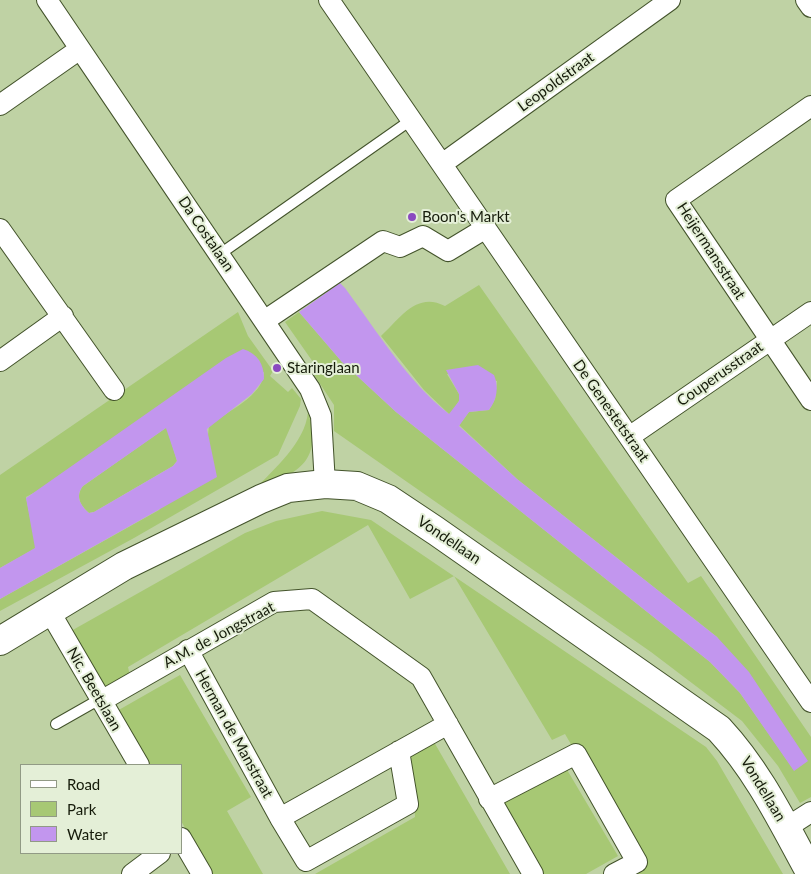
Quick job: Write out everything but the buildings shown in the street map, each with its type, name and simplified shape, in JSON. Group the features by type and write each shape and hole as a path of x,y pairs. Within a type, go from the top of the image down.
{"street":[{"name":"Da Costalaan","path":"47,0 220,254 318,403 321,416 325,484"},
{"name":"De Genestetstraat","path":"329,0 811,702"},
{"name":"Leopoldstraat","path":"442,164 670,0"},
{"path":"806,0 811,7"},
{"path":"0,105 80,49"},
{"name":"Heijermansstraat","path":"770,340 676,200 811,106"},
{"path":"264,321 383,241 400,247 423,236 448,251 486,228"},
{"path":"0,229 114,390"},
{"name":"Couperusstraat","path":"629,437 811,312"},
{"path":"0,361 63,316"},
{"path":"770,340 811,400"},
{"name":"Vondellaan","path":"0,641 124,566 260,499 288,488 325,484 356,486 388,499 720,729 741,752 759,779 811,874"},
{"name":"A.M. de Jongstraat","path":"100,700 274,602 312,599 420,677 533,874"},
{"name":"Nic. Beetslaan","path":"50,612 138,764"},
{"name":"Herman de Manstraat","path":"188,650 280,818 306,861 408,804 399,750"},
{"path":"280,818 448,724"},
{"path":"490,798 576,754 637,862 614,874"},
{"path":"786,828 811,812"},
{"path":"182,840 202,874"},
{"path":"132,874 159,854"}],"lane":[{"path":"220,254 411,120"},
{"path":"56,724 100,700"}],"green space":[{"path":"479,285 688,583 701,576 811,737 811,797 800,803 778,766 742,721 651,652 334,431 334,405 309,367 313,362 285,322 299,312 342,362 396,412 710,662 740,693 794,770 717,637 517,479 459,425 469,412 489,410 495,399 497,381 447,374 459,394 459,401 450,415 424,390 381,336 402,315 417,304 435,302 445,306"},
{"path":"238,312 248,336 273,371 270,376 288,392 292,388 301,399 300,406 278,455 134,538 0,611 0,599 159,510 208,435 209,425 234,409 251,395 258,388 264,372 26,497 36,548 0,568 0,475"},
{"path":"308,412 312,430 312,444 309,455 293,472 254,490 295,445 306,423"},
{"path":"167,427 177,461 173,466 94,512 89,513 83,507 79,497 83,486"},
{"path":"322,511 371,520 454,576 410,599 368,525 128,667 130,676 105,690 71,631 245,533 276,521"},
{"path":"454,576 706,747 717,761 783,874 633,874 643,868 565,734 552,740"},
{"path":"180,675 251,797 227,811 263,874 212,874 182,823 182,764 148,764 117,711"},
{"path":"434,742 510,874 315,874 415,817 411,755"},
{"path":"563,763 618,856 586,874 543,874 500,800"}],"water":[{"path":"340,283 406,371 449,414 459,401 459,394 446,370 478,365 494,375 497,389 492,406 489,410 469,412 459,426 517,479 717,637 749,672 808,761 794,771 740,693 710,662 396,412 342,362 299,312"},
{"path":"243,349 248,351 259,360 263,369 264,379 252,394 207,429 217,477 0,599 0,568 35,548 26,498 226,358","holes":["166,428 177,461 173,466 94,512 89,513 83,507 79,497 83,486"]}],"place":[{"name":"Boon's Markt","path":"412,217"},
{"name":"Staringlaan","path":"277,368"}]}
